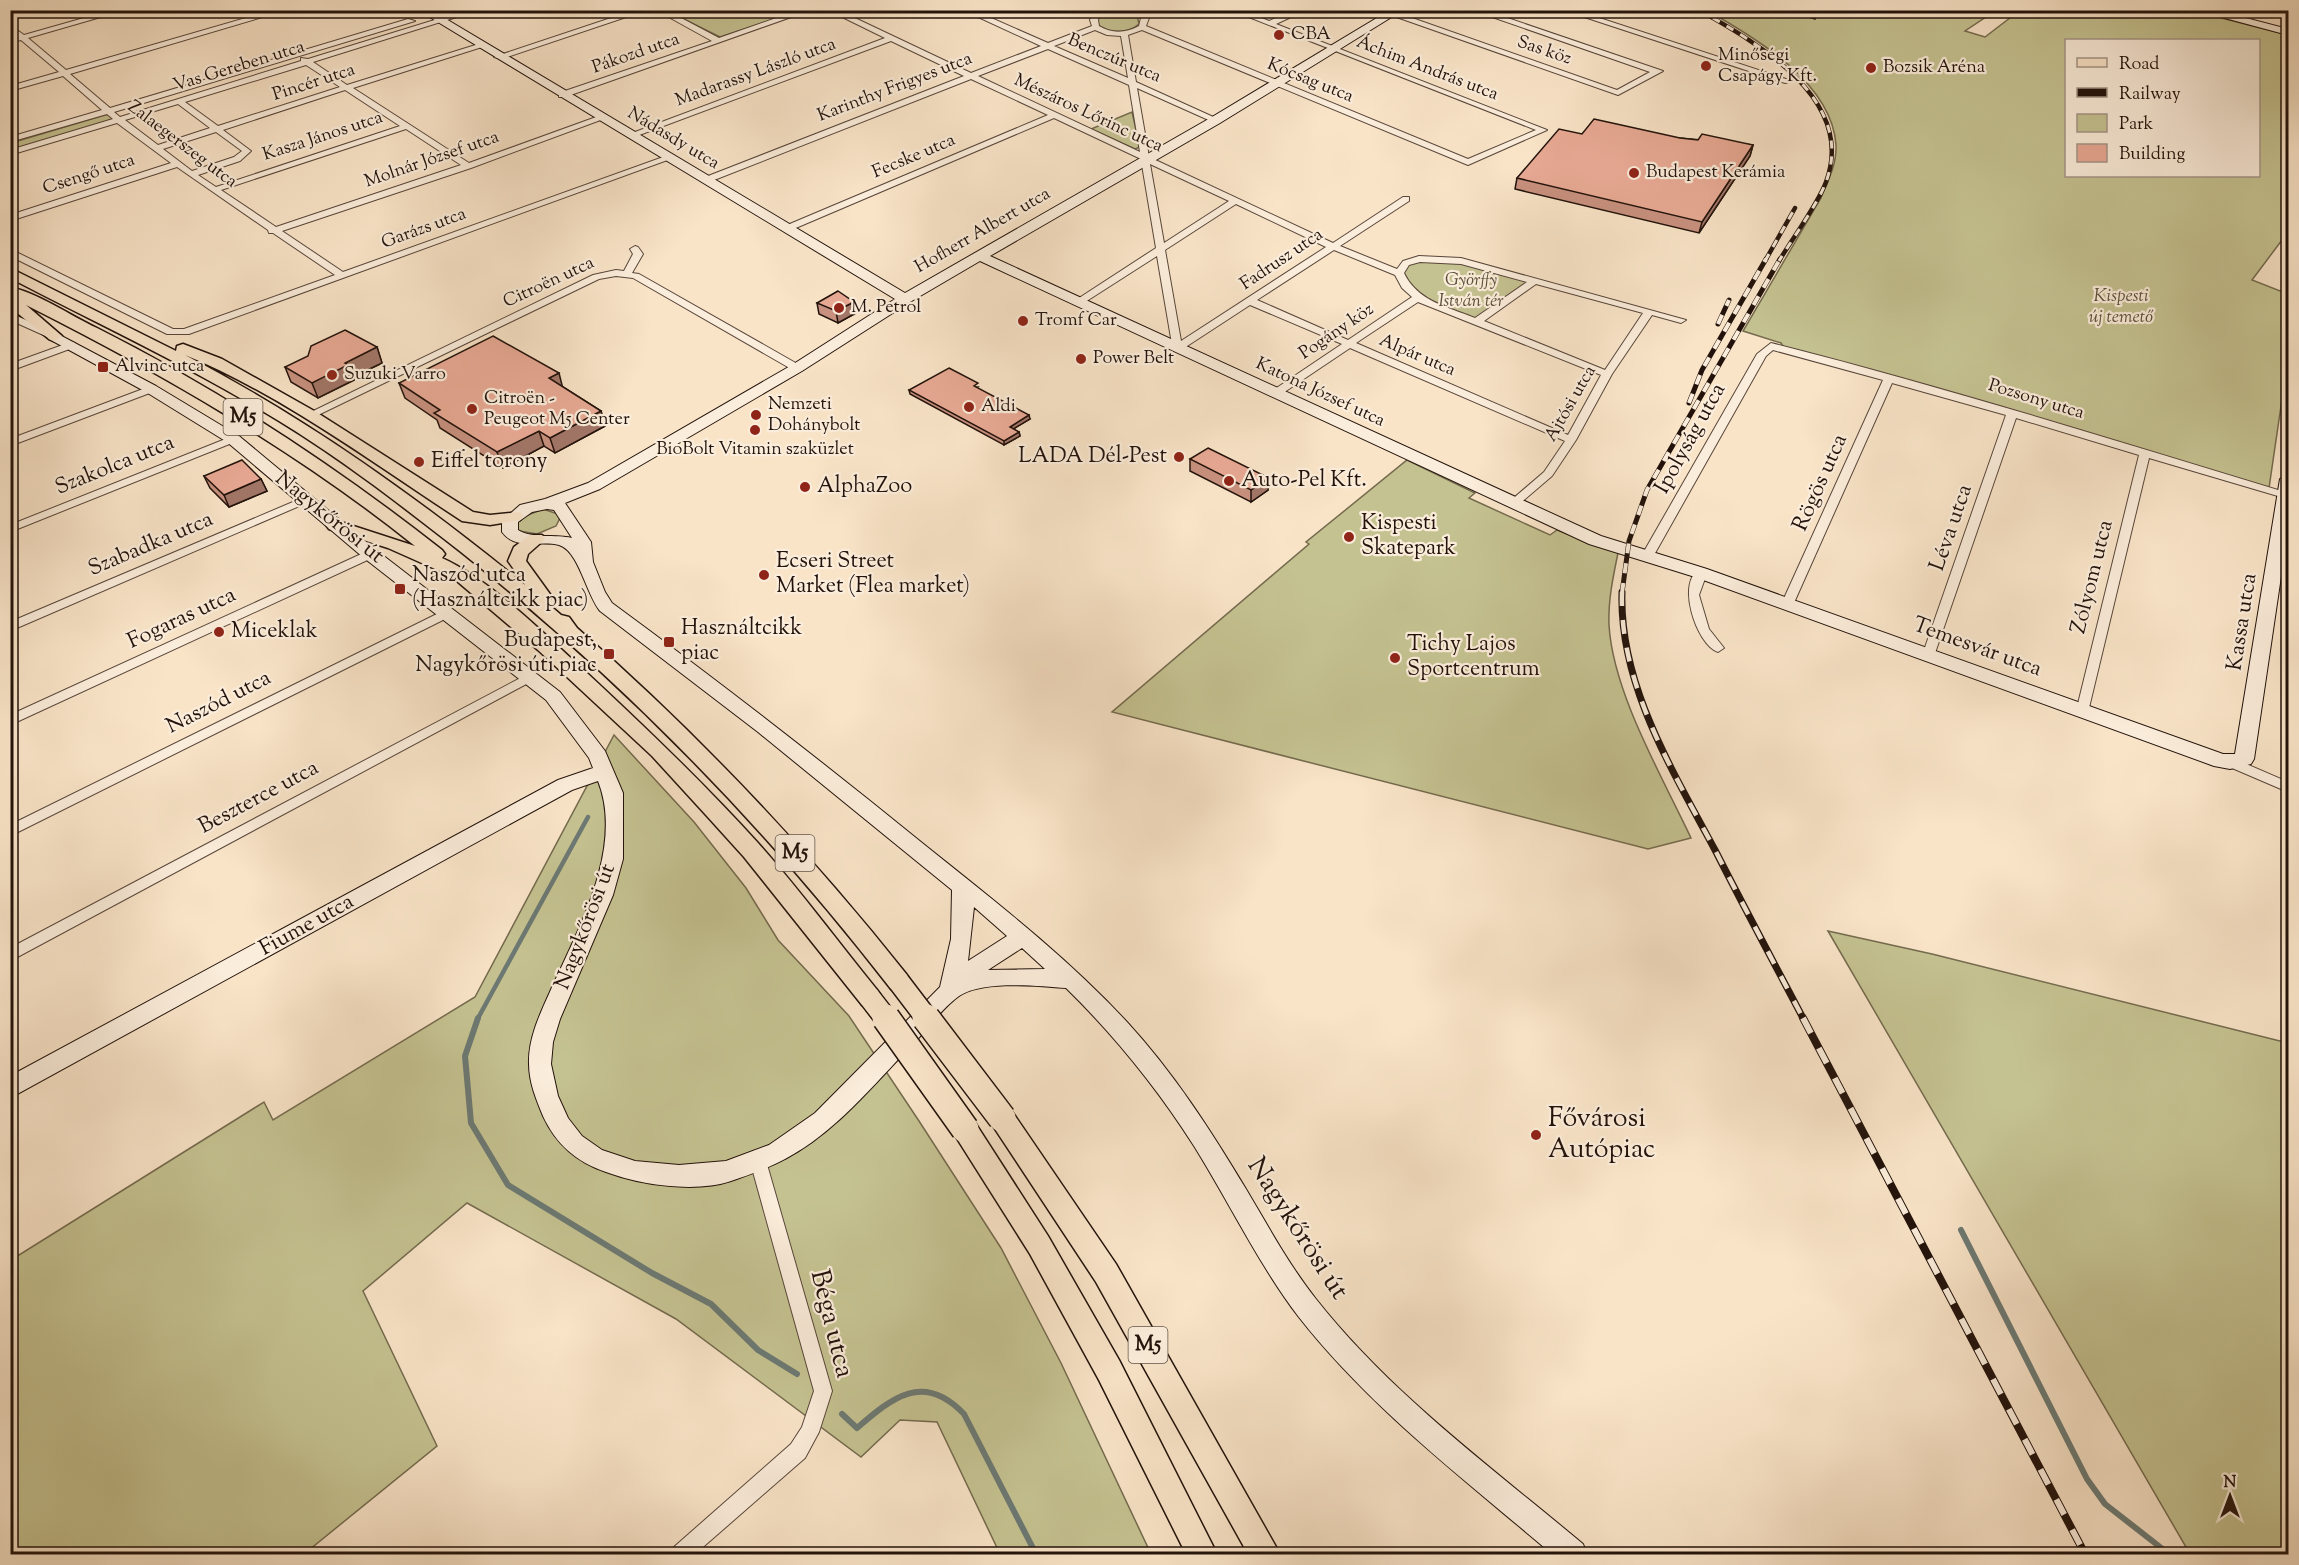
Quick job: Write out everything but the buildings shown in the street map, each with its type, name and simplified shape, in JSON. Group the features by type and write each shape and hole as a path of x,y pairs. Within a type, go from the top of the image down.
{"main road":[{"name":"M5","path":"10,272 210,375 321,441 498,572 639,692 732,783 796,855 899,982 1002,1118 1106,1273 1265,1554"},
{"name":"Nagykőrösi út","path":"10,291 202,392 275,436 396,522 458,572"},
{"path":"10,300 54,336"},
{"path":"139,339 200,355 310,415 468,517 490,520 514,516"},
{"path":"335,525 393,543 458,572"},
{"path":"537,539 520,551 518,566 570,632"},
{"name":"M5","path":"458,572 546,645 659,751 753,851 906,1045 965,1129 1039,1245 1097,1349 1202,1554"}],"street":[{"path":"10,41 122,10"},
{"path":"10,89 283,10"},
{"name":"Vas Gereben utca","path":"10,140 434,14 476,10"},
{"path":"498,57 644,10"},
{"path":"659,10 719,41"},
{"name":"Pákozd utca","path":"562,95 808,10"},
{"name":"Mészáros Lőrinc utca","path":"831,10 1332,246 1399,273"},
{"name":"Benczúr utca","path":"966,10 1216,120"},
{"path":"1097,10 1094,20 1096,27 1105,32 1124,33 1142,27 1145,18 1142,10"},
{"name":"Áchim András utca","path":"1234,10 1543,130 1468,162"},
{"path":"1269,24 1303,10"},
{"name":"Sas köz","path":"1395,12 1618,93 1658,72 1475,10"},
{"path":"1566,10 1788,81"},
{"path":"2200,10 2289,32"},
{"name":"Hofherr Albert utca","path":"548,504 590,488 797,368 905,298 1278,84 1395,12"},
{"name":"Vas Gereben utca","path":"10,153 307,63 434,14"},
{"name":"Nádasdy utca","path":"434,14 498,57 905,298"},
{"name":"Zalaegerszeg utca","path":"10,27 119,120 191,174 272,231 343,276"},
{"name":"Karinthy Frigyes utca","path":"706,180 1096,27"},
{"name":"Kócsag utca","path":"1142,27 1468,162"},
{"path":"1124,33 1162,248 1177,348"},
{"name":"Madarassy László utca","path":"631,135 892,38"},
{"name":"Pincér utca","path":"157,148 479,45"},
{"path":"298,55 468,166"},
{"path":"180,102 247,151 237,159 191,174"},
{"name":"Fecske utca","path":"788,228 1053,116"},
{"name":"Molnár József utca","path":"272,231 468,166 602,118"},
{"name":"Kasza János utca","path":"214,190 408,126"},
{"name":"Garázs utca","path":"10,252 171,332 185,332 669,158"},
{"name":"Csengő utca","path":"10,218 178,164"},
{"name":"Fadrusz utca","path":"1177,348 1406,199"},
{"path":"1079,302 1236,200"},
{"path":"627,274 638,254 635,249"},
{"name":"Katona József utca","path":"979,256 1513,504 1595,540 1648,555"},
{"path":"1606,374 1417,298 1405,286 1399,273 1403,266 1410,262 1444,259 1469,263 1681,320"},
{"name":"Citroën utca","path":"310,415 596,277 627,274 636,276 797,368"},
{"path":"1475,323 1533,282"},
{"name":"Pogány köz","path":"1276,393 1417,298"},
{"name":"Alpár utca","path":"1250,301 1571,440"},
{"name":"Ajtósi utca","path":"1513,504 1548,474 1571,440 1606,374 1649,312"},
{"name":"Nagykőrösi út","path":"10,316 71,345 151,389 234,439 370,554 447,613 562,707 598,756 606,772 614,806 613,860 603,895 549,1019 542,1042 542,1074 550,1107 559,1125 582,1150 594,1158 635,1172 679,1176 711,1174 758,1161 789,1146 823,1120 891,1054 950,990 986,959 1022,937"},
{"path":"10,368 71,345"},
{"name":"Pozsony utca","path":"1771,346 2012,413 2145,453 2288,490"},
{"name":"Ipolyság utca","path":"1648,555 1762,354 1771,346"},
{"name":"Rögös utca","path":"1787,605 1889,378"},
{"path":"10,443 151,389"},
{"name":"Léva utca","path":"1928,656 2012,413"},
{"name":"Szakolca utca","path":"10,529 234,439"},
{"name":"Zólyom utca","path":"2082,712 2145,453"},
{"name":"Hofherr Albert utca","path":"567,516 590,488"},
{"name":"Kassa utca","path":"2230,762 2244,759 2288,490"},
{"name":"Szabadka utca","path":"10,627 307,499"},
{"path":"514,516 529,507 548,504 560,507 567,516 560,530 537,539"},
{"name":"Nagykőrösi út","path":"514,516 508,527 510,532 521,538 555,539 572,544 585,564"},
{"name":"Nagykőrösi út","path":"567,516 583,542 585,564 594,594 606,608 836,783 1022,937 1107,1015 1173,1096 1217,1160 1286,1277 1361,1369 1382,1392 1424,1429 1573,1554"},
{"name":"Fogaras utca","path":"10,721 370,554"},
{"name":"Temesvár utca","path":"1648,555 2212,759 2230,762 2289,788"},
{"path":"1701,573 1693,595 1703,630 1718,648"},
{"name":"Naszód utca","path":"10,831 447,613"},
{"name":"Beszterce utca","path":"10,955 528,678"},
{"name":"Fiume utca","path":"10,1088 565,784 579,778 606,772"},
{"path":"950,990 964,930 962,886"},
{"path":"950,990 986,978 1006,976 1070,980"},
{"name":"Béga utca","path":"681,1554 798,1451 810,1432 823,1391 758,1161"}],"green space":[{"name":"Kispesti új temető","path":"2190,10 2288,35 2288,232 2252,280 2288,294 2288,358 2269,488 1785,349 1781,343 1743,331 1821,198 1834,166 1836,145 1831,123 1821,102 1806,82 1769,49 1708,11 1995,11 1965,31 1985,37 2019,11"},
{"path":"667,11 799,11 720,37"},
{"path":"1099,11 1136,11 1139,24 1124,31 1107,29 1097,24"},
{"path":"1132,112 1140,147 1135,149 1091,129"},
{"path":"108,114 115,120 11,151 11,143"},
{"name":"Györffy István tér","path":"1444,259 1533,282 1475,323 1417,298 1401,268 1406,263"},
{"name":"Tichy Lajos Sportcentrum","path":"1407,460 1475,493 1469,498 1550,535 1557,530 1618,553 1611,589 1609,616 1612,651 1629,706 1691,838 1648,849 1112,712 1309,544 1306,542"},
{"path":"543,509 558,514 560,518 556,526 537,534 519,531 516,527 518,519"},
{"path":"614,735 694,822 746,888 778,940 849,1016 919,1121 1001,1248 1061,1363 1151,1554 1000,1554 937,1422 900,1420 861,1457 676,1319 467,1203 363,1291 437,1446 304,1554 11,1554 11,1260 264,1102 273,1120 475,997"},
{"path":"1828,931 1932,954 2288,1043 2288,1554 2190,1554"}],"waterway":[{"path":"478,1018 588,817"},
{"path":"478,1018 465,1056 471,1123 508,1185 652,1273 711,1304 758,1350 797,1374"},
{"path":"1961,1230 2087,1479 2105,1504 2169,1554"},
{"path":"842,1414 857,1428 883,1407 908,1394 921,1392 935,1394 949,1401 964,1414 1036,1554"}],"railway":[{"path":"1699,10 1748,39 1796,77 1815,100 1827,125 1832,152 1826,182 1811,211 1779,261"},
{"path":"1765,261 1795,208"},
{"path":"1689,403 1702,370 1766,259"},
{"path":"1622,593 1629,541 1647,490 1780,259"},
{"path":"1718,324 1729,300"},
{"path":"1622,593 1623,627 1629,660 1652,726 1682,789 1804,1020"},
{"path":"1803,1018 2085,1554"}],"place":[{"name":"CBA","path":"1279,35"},
{"name":"Minőségi Csapágy Kft.","path":"1706,66"},
{"name":"Bozsik Aréna","path":"1871,68"},
{"name":"Budapest Kerámia","path":"1634,173"},
{"name":"M. Petrol","path":"839,308"},
{"name":"Tromf Car","path":"1023,321"},
{"name":"Power Belt","path":"1081,359"},
{"name":"Alvinc utca","path":"103,367"},
{"name":"Suzuki Varro","path":"332,375"},
{"name":"Aldi","path":"969,407"},
{"name":"Citroën - Peugeot M5 Center","path":"472,409"},
{"name":"Nemzeti Dohánybolt","path":"756,415"},
{"name":"BioBolt Vitamin szaküzlet","path":"755,430"},
{"name":"LADA Dél-Pest","path":"1179,457"},
{"name":"Eiffel torony","path":"419,462"},
{"name":"Auto-Pel Kft.","path":"1229,481"},
{"name":"AlphaZoo","path":"805,487"},
{"name":"Kispesti Skatepark","path":"1349,537"},
{"name":"Ecseri Street Market (Flea market)","path":"764,575"},
{"name":"Naszód utca (Használtcikk piac)","path":"400,589"},
{"name":"Miceklak","path":"219,632"},
{"name":"Használtcikk piac","path":"669,642"},
{"name":"Budapest, Nagykőrösi úti piac","path":"609,654"},
{"name":"Tichy Lajos Sportcentrum","path":"1395,658"},
{"name":"Fővárosi Autópiac","path":"1536,1135"}]}
